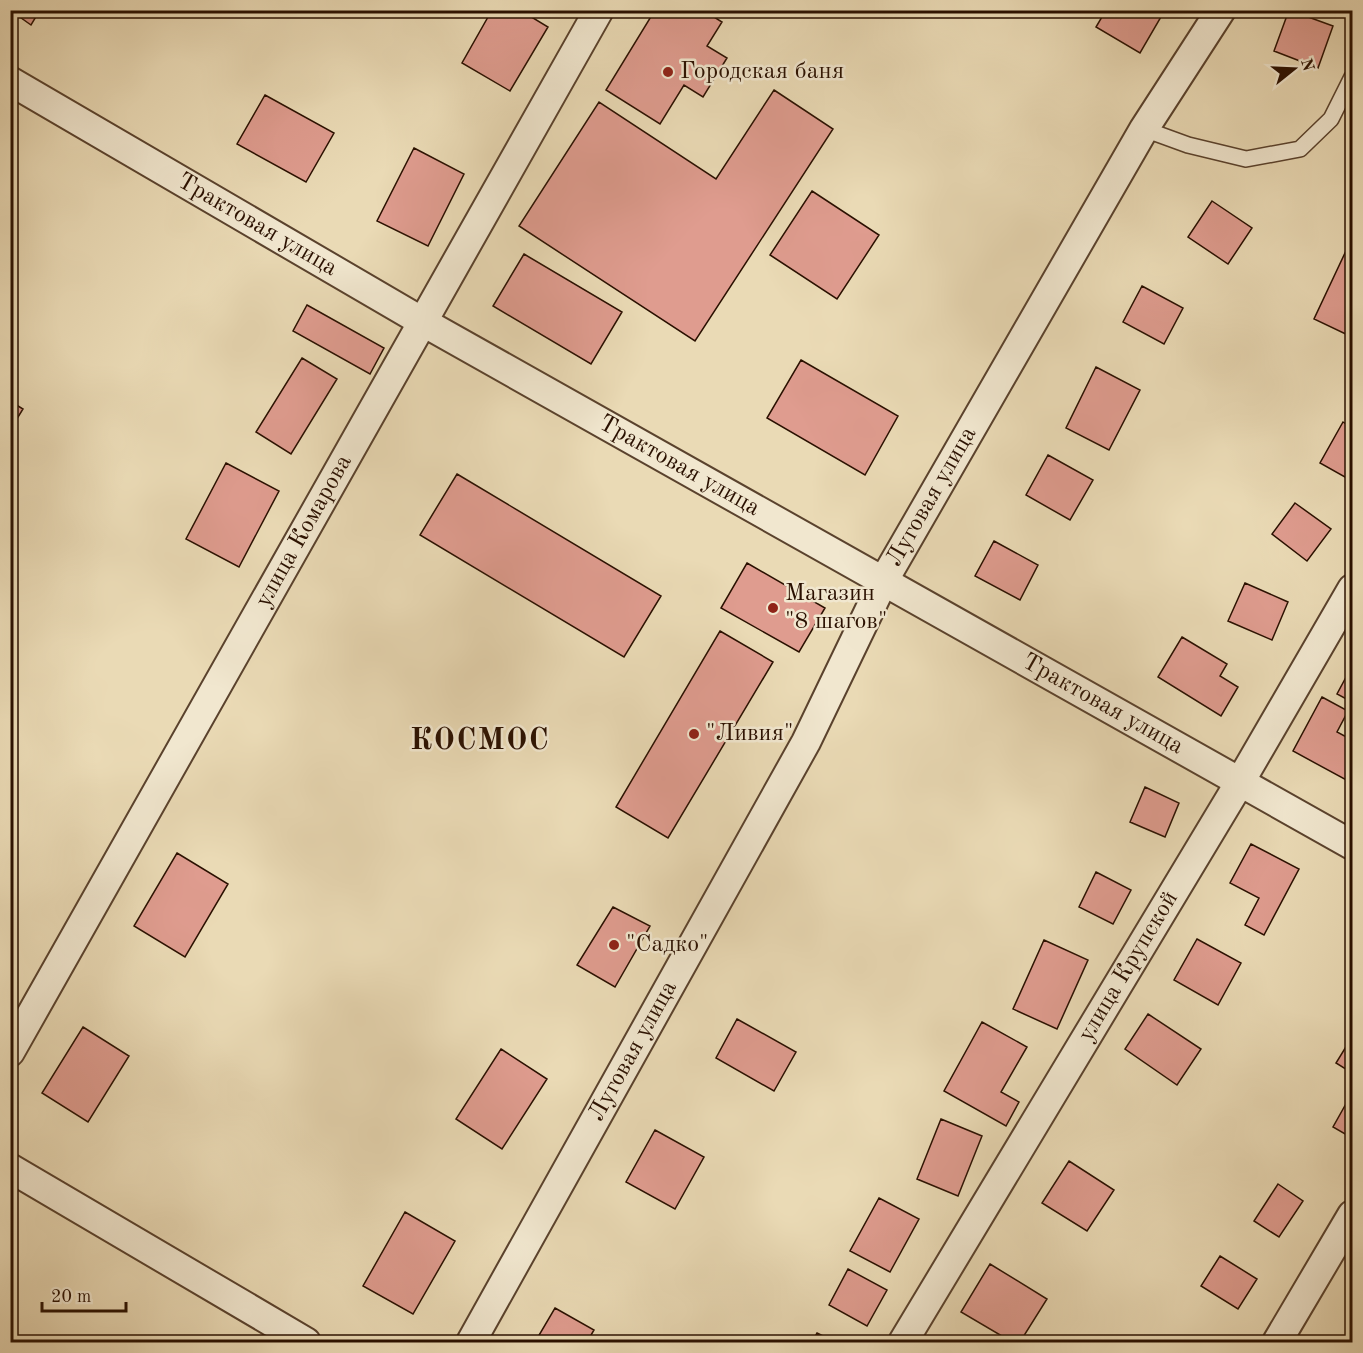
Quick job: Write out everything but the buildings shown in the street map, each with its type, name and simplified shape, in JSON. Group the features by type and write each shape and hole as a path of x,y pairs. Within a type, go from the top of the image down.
{"street":[{"name":"улица Комарова","path":"10,1052 599,10"},
{"name":"Луговая улица","path":"471,1342 806,742 884,580 1144,129 1221,10"},
{"name":"Трактовая улица","path":"10,81 423,322 1353,845"},
{"name":"улица Крупской","path":"903,1342 1240,782 1353,589"},
{"path":"10,1168 306,1342"},
{"path":"1277,1342 1353,1215"}],"lane":[{"path":"1144,129 1188,145 1246,159 1300,149 1331,119 1353,77"}],"place":[{"name":"Городская баня","path":"668,72"},
{"name":"Магазин \"8 шагов\"","path":"773,608"},
{"name":"\"Ливия\"","path":"694,734"},
{"name":"\"Садко\"","path":"614,945"}],"district":[{"name":"КОСМОС","path":"480,741"}]}
